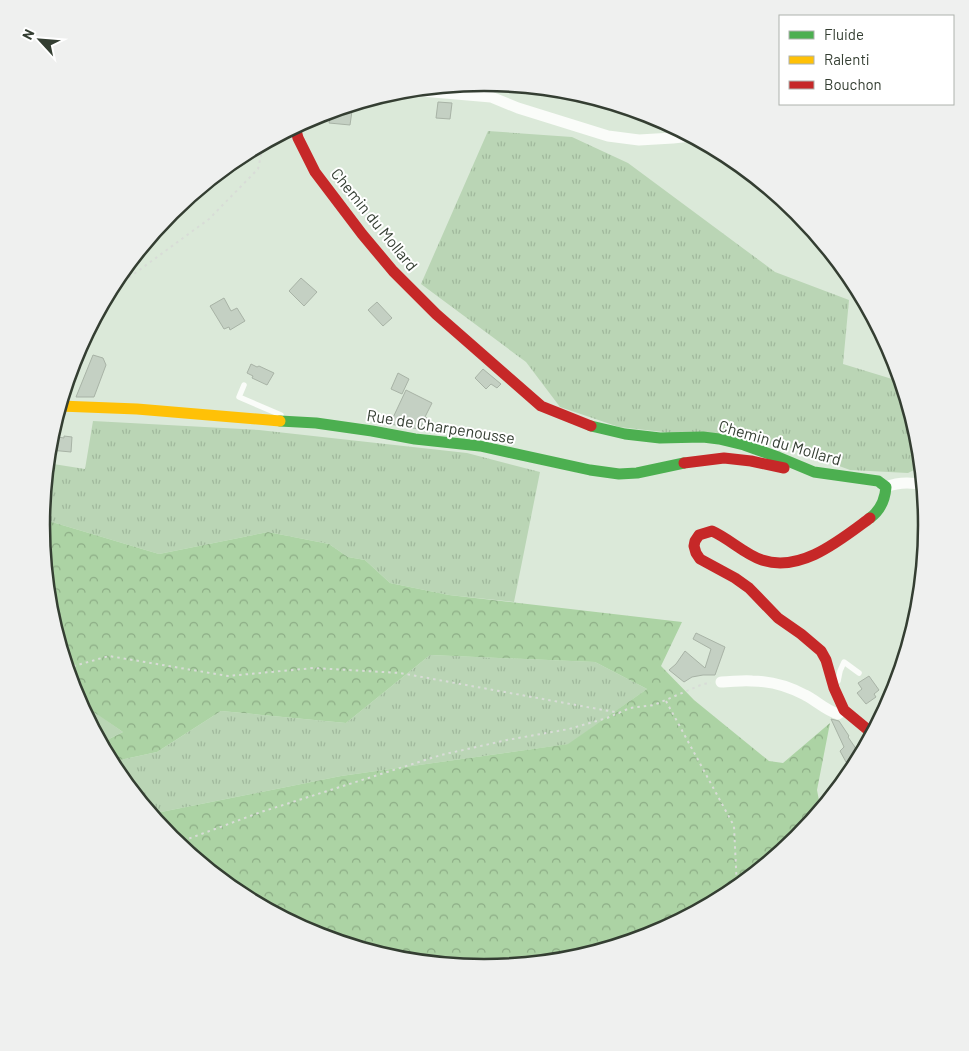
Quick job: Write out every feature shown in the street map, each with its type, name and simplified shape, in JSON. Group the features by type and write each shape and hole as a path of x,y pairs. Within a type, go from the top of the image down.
{"street":[{"path":"446,93 491,97 518,108 608,136 639,140 679,137"},
{"name":"Chemin du Mollard","path":"297,134 315,172 392,271 436,314 541,406 597,428 625,434 660,438 719,439 744,445 814,472 878,481 886,487"},
{"name":"Rue de Charpenousse","path":"67,406 137,409 271,421 295,421 372,430 415,439 480,446 581,468 619,474 637,473 682,463 724,458 814,472"},
{"path":"868,730 844,710 821,651 778,618 748,588 735,578 700,559 694,546 695,541 700,535 712,531 762,560 790,563 803,560 834,544 876,514 886,497 886,487 895,483 917,483"},
{"path":"721,682 754,680 774,684 793,689 805,695 828,711 838,714 844,710"}],"lane":[{"path":"244,385 239,397 295,421"},
{"path":"836,693 840,671 844,662 859,673"}],"path":[{"path":"125,282 209,220 258,169 261,153"},
{"path":"73,666 109,656 228,676 314,668 400,673 620,713"},
{"path":"186,841 261,812 442,755 507,740 569,729 607,718 630,708 654,705 666,701 703,684 721,682"},
{"path":"666,701 734,826 737,879"}],"green space":[{"path":"488,131 572,137 628,163 775,272 849,300 843,364 894,379 911,441 915,469 908,473 850,470 785,446 619,427 560,407 526,362 421,284"},
{"path":"93,421 259,430 467,453 540,472 514,602 449,595 390,583 365,560 348,557 329,544 268,532 159,554 50,521 55,464 85,469"},
{"path":"50,521 159,554 268,532 329,544 348,557 365,560 390,583 449,595 682,622 661,666 694,700 769,761 783,763 830,723 817,790 819,802 792,833 726,887 677,915 624,937 569,952 513,959 484,960 456,959 400,952 345,937 318,927 267,902 243,887 198,852 158,813 341,776 568,744 647,689 595,662 430,655 346,723 221,711 157,752 119,760 107,740 123,732 92,711 73,665 58,610 51,554"},
{"path":"430,655 595,662 647,689 569,744 341,776 158,813 119,760 157,752 221,711 346,723"},
{"path":"91,710 123,732 107,740"}],"building":[{"path":"438,102 452,103 450,119 436,118"},
{"path":"352,112 350,125 329,123 330,120"},
{"path":"301,278 317,292 304,306 289,291"},
{"path":"224,298 231,311 237,308 245,321 230,330 229,327 224,329 210,306"},
{"path":"377,302 392,318 383,326 368,310"},
{"path":"93,355 103,358 106,365 94,397 76,397"},
{"path":"251,364 274,373 267,385 252,378 253,376 247,373"},
{"path":"483,369 501,384 497,388 491,384 486,389 475,378"},
{"path":"398,373 409,379 402,394 391,389"},
{"path":"406,390 432,403 425,417 427,418 419,429 390,424"},
{"path":"59,437 72,437 71,452 57,451"},
{"path":"696,633 725,647 715,675 692,677 684,682 669,670 685,651 705,668 711,649 693,639"},
{"path":"869,676 879,690 874,694 876,697 866,704 857,693 862,689 858,683"},
{"path":"831,719 839,721 857,750 851,758 846,762 840,751 844,747"}],"traffic: fast":[{"path":"280,421 316,423 415,439 480,446 590,470 619,474 637,473 684,463"},
{"path":"591,426 625,434 660,438 703,437 719,439 744,445 814,472 878,481 886,487 885,496 880,508 870,518"}],"traffic: slow":[{"path":"67,406 137,409 280,421"}],"traffic: jam":[{"path":"297,134 315,172 362,234 393,271 436,314 541,406 591,426"},
{"path":"684,463 724,458 784,468"},
{"path":"868,730 844,710 821,651 778,618 749,588 700,559 694,546 699,535 712,531 762,560 777,563 791,562 819,552 846,536 870,518"}]}
